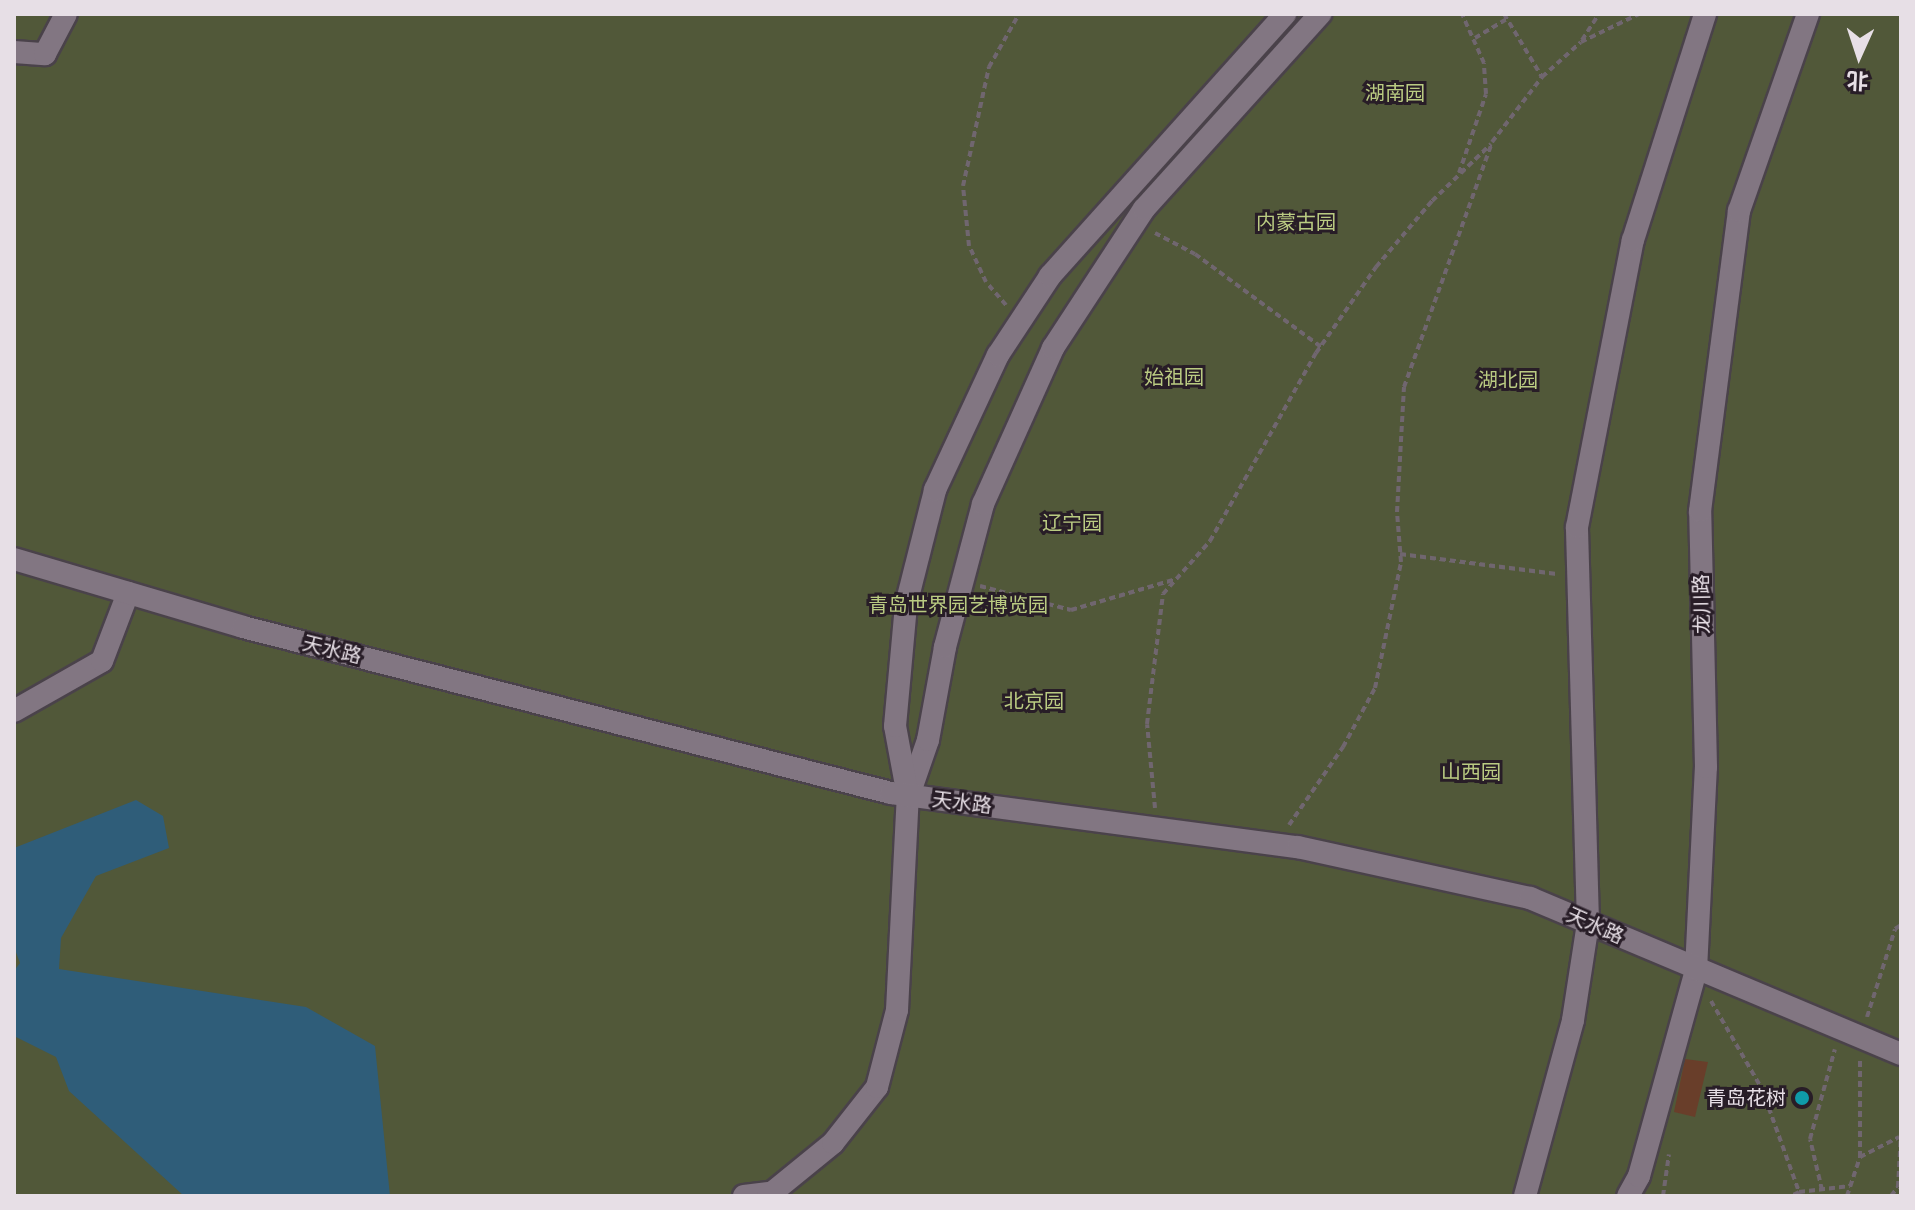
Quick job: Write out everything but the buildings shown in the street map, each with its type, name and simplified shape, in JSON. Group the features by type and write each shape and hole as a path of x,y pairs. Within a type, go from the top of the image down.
{"street":[{"path":"14,52 45,54 66,14"},
{"path":"744,1196 772,1194 833,1143 877,1087 897,1010 908,796 895,726 906,605 935,490 998,355 1050,276 1285,14"},
{"path":"908,796 928,740 983,504 1053,348 1135,222 1320,14"},
{"path":"1525,1196 1573,1020 1588,923 1577,527 1633,240 1705,14"},
{"name":"龙川路","path":"1628,1196 1639,1176 1696,970 1706,767 1700,511 1739,211 1808,14"},
{"name":"天水路","path":"14,559 243,627 908,796 1277,844 1530,898 1901,1054"},
{"path":"14,711 102,661 128,593"}],"path":[{"path":"1019,14 989,67 963,186 969,246 986,282 1020,322"},
{"path":"1458,175 1486,94 1475,38 1462,14"},
{"path":"1158,828 1147,724 1163,594 1210,541 1321,347 1376,267 1458,175 1492,142 1542,77 1581,42 1599,14"},
{"path":"1581,42 1639,14"},
{"path":"1475,38 1505,16 1542,77"},
{"path":"1277,844 1343,747 1375,688 1400,554 1397,512 1404,387 1492,142"},
{"path":"1135,222 1195,254 1321,347"},
{"path":"1400,554 1579,576"},
{"path":"963,581 1071,610 1176,579"},
{"path":"1822,1190 1810,1139 1895,929 1901,925"},
{"path":"1696,970 1722,1025 1762,1089 1799,1192"},
{"path":"1847,1196 1860,1157 1851,1033"},
{"path":"1860,1157 1900,1135"},
{"path":"1891,1196 1898,1187 1900,1135"},
{"path":"1791,1196 1799,1192 1850,1186"}],"green space":[{"name":"青岛世界园艺博览园","path":"14,14 1901,14 1901,1196 14,1196"}],"water":[{"path":"136,800 163,816 169,848 96,876 61,938 59,969 306,1007 375,1046 390,1196 184,1196 69,1091 56,1057 14,1036 14,971 20,963 14,947 14,848"}],"place":[{"name":"青岛花树","path":"1802,1098"}],"park label":[{"name":"湖南园","path":"1395,93"},
{"name":"内蒙古园","path":"1296,222"},
{"name":"始祖园","path":"1174,377"},
{"name":"湖北园","path":"1508,380"},
{"name":"辽宁园","path":"1072,523"},
{"name":"北京园","path":"1034,701"},
{"name":"山西园","path":"1471,772"}]}
